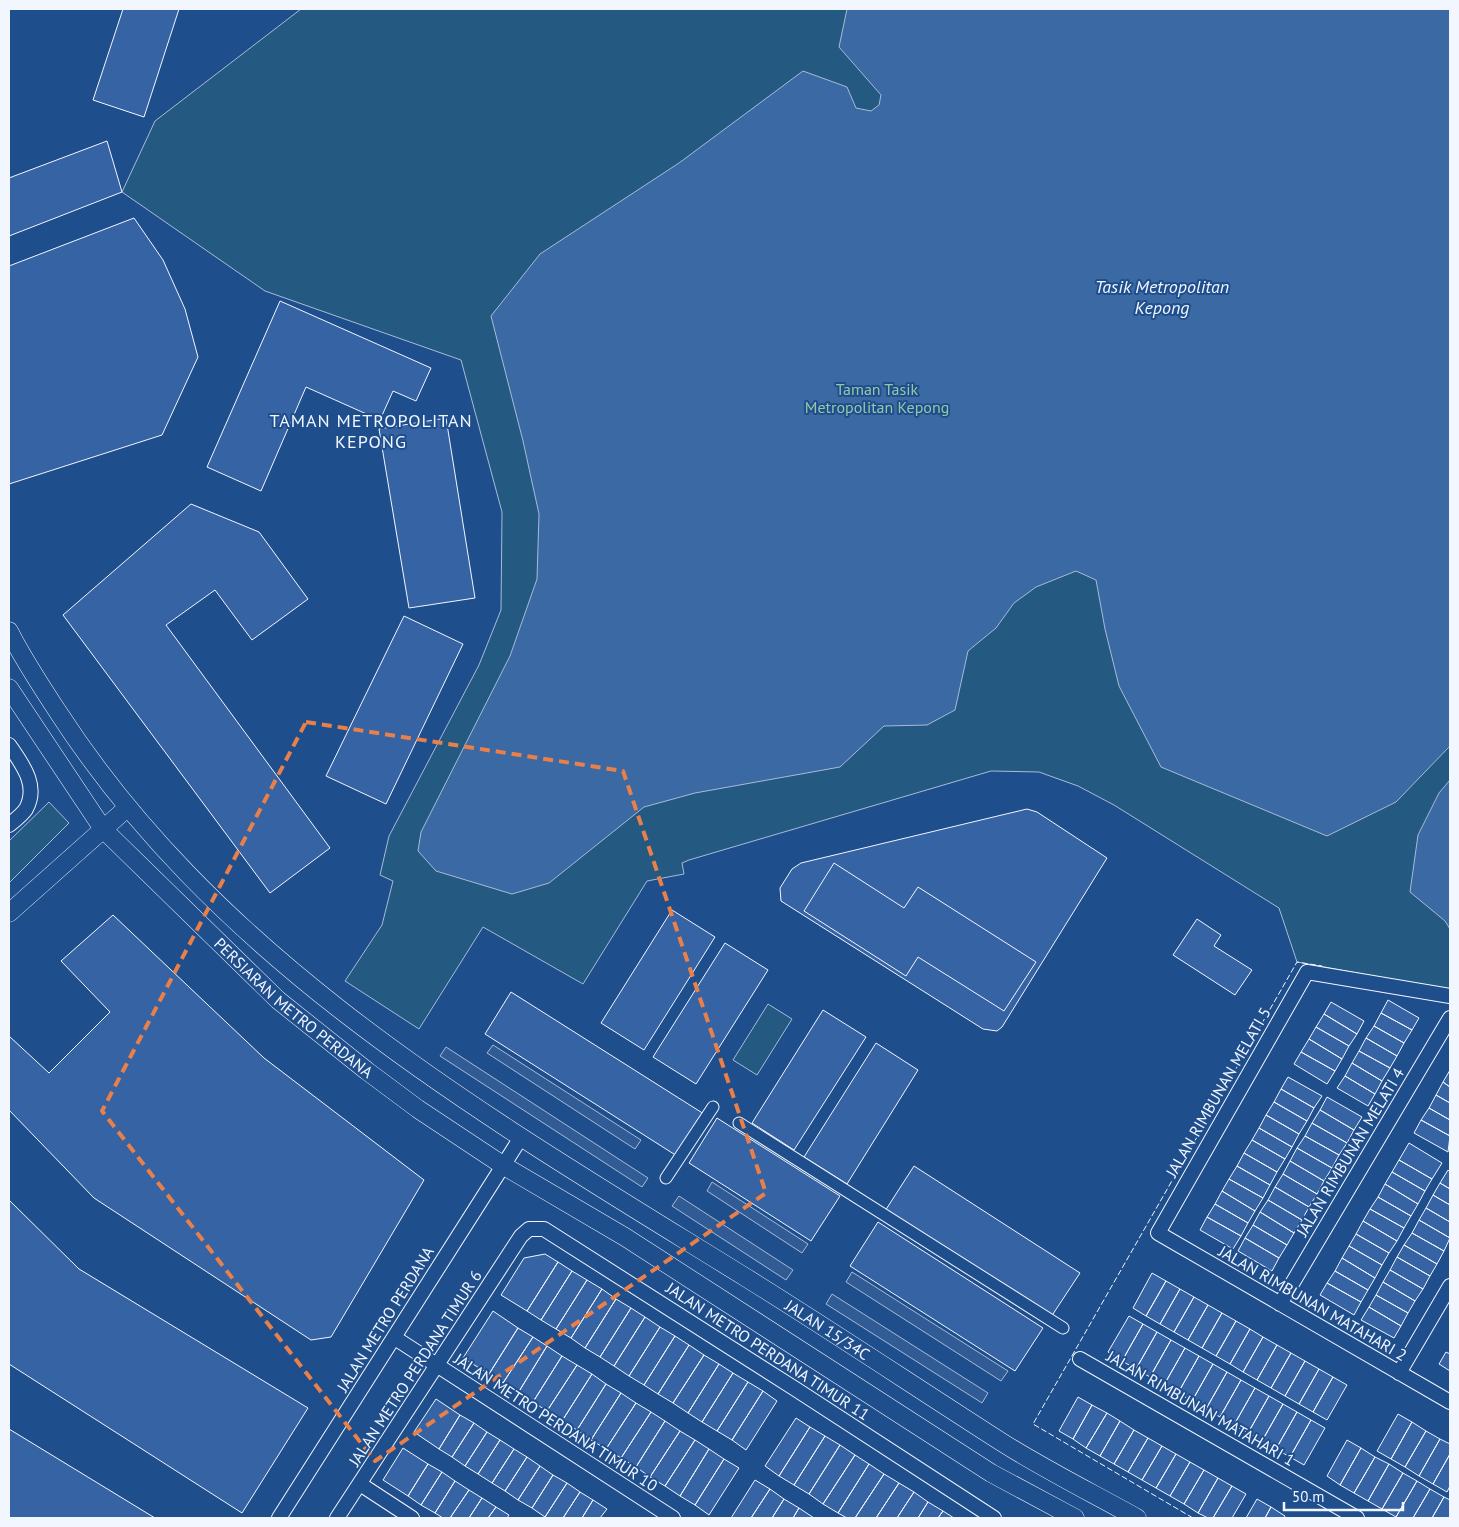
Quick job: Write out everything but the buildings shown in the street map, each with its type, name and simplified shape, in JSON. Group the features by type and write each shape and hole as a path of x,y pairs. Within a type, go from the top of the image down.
{"street":[{"name":"PERSIARAN METRO PERDANA","path":"9,631 25,661 79,744 127,808 208,897 314,991 520,1139"},
{"name":"PERSIARAN METRO PERDANA","path":"9,688 103,829 278,1000 411,1104 504,1166"},
{"path":"9,745 26,769 30,786 26,809 9,825"},
{"path":"9,913 127,808"},
{"name":"JALAN RIMBUNAN MELATI 5","path":"1158,1233 1305,974 1310,971 1450,996"},
{"name":"JALAN RIMBUNAN MELATI 4","path":"1280,1304 1450,1018"},
{"path":"666,1178 713,1107"},
{"path":"738,1124 1063,1328"},
{"name":"JALAN METRO PERDANA","path":"279,1518 520,1139"},
{"name":"JALAN 15/34C","path":"520,1139 838,1334 1006,1445 1136,1518"},
{"name":"JALAN 15/34C","path":"504,1166 625,1237 991,1473 1075,1518"},
{"name":"JALAN METRO PERDANA TIMUR 11","path":"521,1236 529,1229 544,1229 798,1390 994,1518"},
{"name":"JALAN RIMBUNAN MATAHARI 2","path":"1158,1233 1450,1402"},
{"name":"JALAN METRO PERDANA TIMUR 6","path":"338,1518 521,1236"},
{"path":"1399,1373 1450,1286"},
{"name":"JALAN METRO PERDANA TIMUR 10","path":"395,1338 673,1518"},
{"name":"JALAN RIMBUNAN MATAHARI 1","path":"1080,1359 1357,1518"},
{"path":"360,1484 412,1518"}],"highlighted area":[{"path":"306,722 623,771 766,1193 375,1461 102,1111"}],"green space":[{"name":"Tasik Metropolitan Kepong","path":"301,9 1450,9 1450,990 1297,962 1279,908 1114,805 1078,786 1039,772 991,771 689,860 682,863 684,874 647,881 583,984 483,927 419,1029 345,981 382,925 393,881 380,875 389,836 479,665 501,610 502,512 461,360 265,291 122,192 155,121"},
{"path":"49,802 69,823 9,883 9,841"},
{"path":"768,1004 792,1019 757,1075 733,1060"}],"shaded area":[{"path":"493,1045 641,1140 635,1149 487,1053"},
{"path":"446,1047 648,1178 642,1187 440,1056"},
{"path":"712,1182 808,1244 802,1253 707,1191"},
{"path":"679,1196 793,1270 786,1280 672,1206"},
{"path":"852,1272 1008,1371 1001,1381 846,1282"},
{"path":"832,1294 988,1393 982,1403 826,1304"}],"water":[{"name":"Tasik Metropolitan Kepong","path":"847,9 1450,9 1450,746 1396,802 1327,836 1161,767 1119,686 1105,629 1096,580 1076,571 1036,587 1014,603 996,628 968,651 955,710 927,725 884,726 840,767 695,793 644,807 549,883 512,894 436,871 418,851 421,832 510,656 537,579 539,514 523,441 491,316 540,254 679,163 803,71 847,87 856,108 871,111 879,105 881,95 839,47"},
{"path":"1450,780 1450,929 1445,921 1410,892 1418,835 1439,793"}],"fence":[{"path":"1193,1518 1033,1424 1297,962 1322,966"}],"district":[{"name":"TAMAN METROPOLITAN KEPONG","path":"371,430"}],"park label":[{"name":"Taman Tasik Metropolitan Kepong","path":"877,398"}]}
